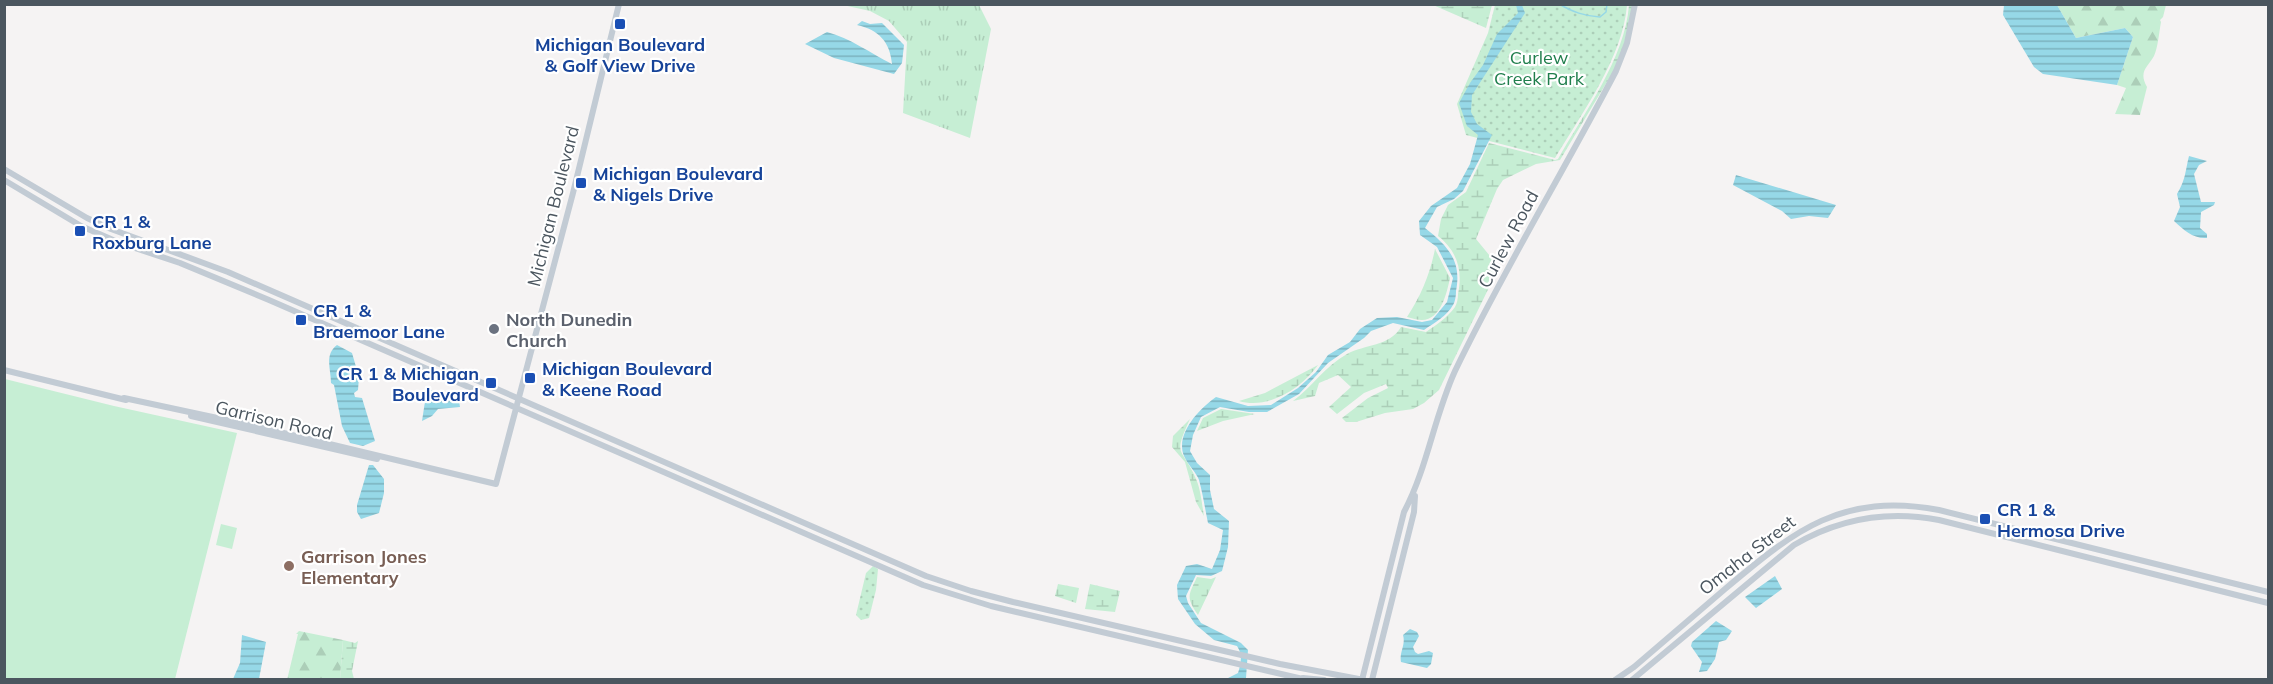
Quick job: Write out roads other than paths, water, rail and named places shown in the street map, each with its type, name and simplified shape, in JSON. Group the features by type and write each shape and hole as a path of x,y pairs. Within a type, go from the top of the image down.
{"main road":[{"name":"Michigan Boulevard","path":"496,484 573,193 619,4"},
{"name":"Curlew Road","path":"1367,678 1389,571 1404,512 1415,492 1435,423 1454,374 1616,71 1628,43 1635,4"},
{"path":"4,169 61,204 103,226 228,272 933,579 1013,602 1256,658 1350,679 1367,678"},
{"path":"4,180 81,226 120,243 180,263 268,300 945,593 1011,611 1299,678 1324,680"},
{"name":"Garrison Road","path":"4,370 406,466 419,466 496,484"},
{"name":"Curlew Road","path":"1367,678 1414,512 1415,492"},
{"name":"Omaha Street","path":"1615,680 1634,667 1787,538 1824,518 1853,509 1917,507 1939,510 2268,592"},
{"name":"Omaha Street","path":"1632,680 1794,545 1824,529 1866,517 1915,515 1939,520 2268,603"}],"water":[{"path":"1516,5 1522,5 1525,13 1472,95 1471,112 1477,124 1492,135 1463,191 1454,199 1437,207 1425,228 1446,248 1455,263 1457,280 1454,304 1447,313 1424,330 1393,323 1371,331 1328,363 1299,394 1267,412 1249,412 1220,407 1201,417 1193,435 1190,451 1197,463 1210,475 1214,509 1229,521 1228,547 1222,571 1211,576 1196,575 1186,596 1201,623 1241,643 1248,650 1246,678 1226,679 1238,673 1241,659 1237,646 1214,640 1195,624 1178,599 1177,585 1186,566 1197,564 1212,569 1220,550 1223,530 1208,523 1199,480 1184,456 1182,448 1186,431 1196,415 1216,397 1248,406 1271,405 1298,388 1316,372 1328,355 1350,342 1360,329 1377,318 1397,317 1422,322 1432,320 1447,302 1453,278 1437,247 1420,235 1419,221 1431,206 1457,188 1470,164 1478,135 1467,126 1459,103 1483,65 1497,34 1518,13"},
{"path":"2004,5 2057,5 2076,38 2125,28 2133,37 2117,85 2043,74 2034,67 2003,15"},
{"path":"862,21 870,24 882,23 904,45 902,63 894,74 834,58 805,44 827,32 852,42 892,64 886,43 871,30 857,25"},
{"path":"2189,156 2207,161 2199,165 2194,174 2201,202 2215,202 2214,205 2201,212 2200,228 2207,234 2207,238 2185,231 2174,221 2180,207 2177,194 2184,180"},
{"path":"1736,175 1836,205 1828,218 1809,216 1791,219 1782,211 1733,185"},
{"path":"337,345 352,353 359,377 355,397 362,398 375,441 363,446 350,443 342,426 334,385 331,383 329,362 331,353"},
{"path":"430,389 441,397 459,401 460,407 438,409 432,416 422,421 426,395"},
{"path":"369,465 373,465 384,479 384,493 379,513 361,519 357,512 357,505"},
{"path":"1775,576 1782,589 1756,608 1745,597"},
{"path":"1716,621 1732,631 1726,640 1719,642 1715,659 1707,671 1699,672 1702,662 1691,646 1692,642"},
{"path":"1410,629 1417,632 1419,636 1413,647 1415,652 1418,654 1429,651 1433,653 1431,664 1427,668 1401,662 1403,635"},
{"path":"242,635 266,642 259,679 233,679 240,663"}],"waterway":[{"path":"1559,4 1579,13 1600,17 1606,12 1607,4"}],"place":[{"name":"Michigan Boulevard & Golf View Drive","path":"620,24"},
{"name":"Michigan Boulevard & Nigels Drive","path":"581,183"},
{"name":"CR 1 & Roxburg Lane","path":"80,231"},
{"name":"CR 1 & Braemoor Lane","path":"301,320"},
{"name":"North Dunedin Church","path":"494,329"},
{"name":"Michigan Boulevard & Keene Road","path":"530,378"},
{"name":"CR 1 & Michigan Boulevard","path":"491,383"},
{"name":"CR 1 & Hermosa Drive","path":"1985,519"},
{"name":"Garrison Jones Elementary","path":"289,566"}],"park label":[{"name":"Curlew Creek Park","path":"1539,67"}]}
